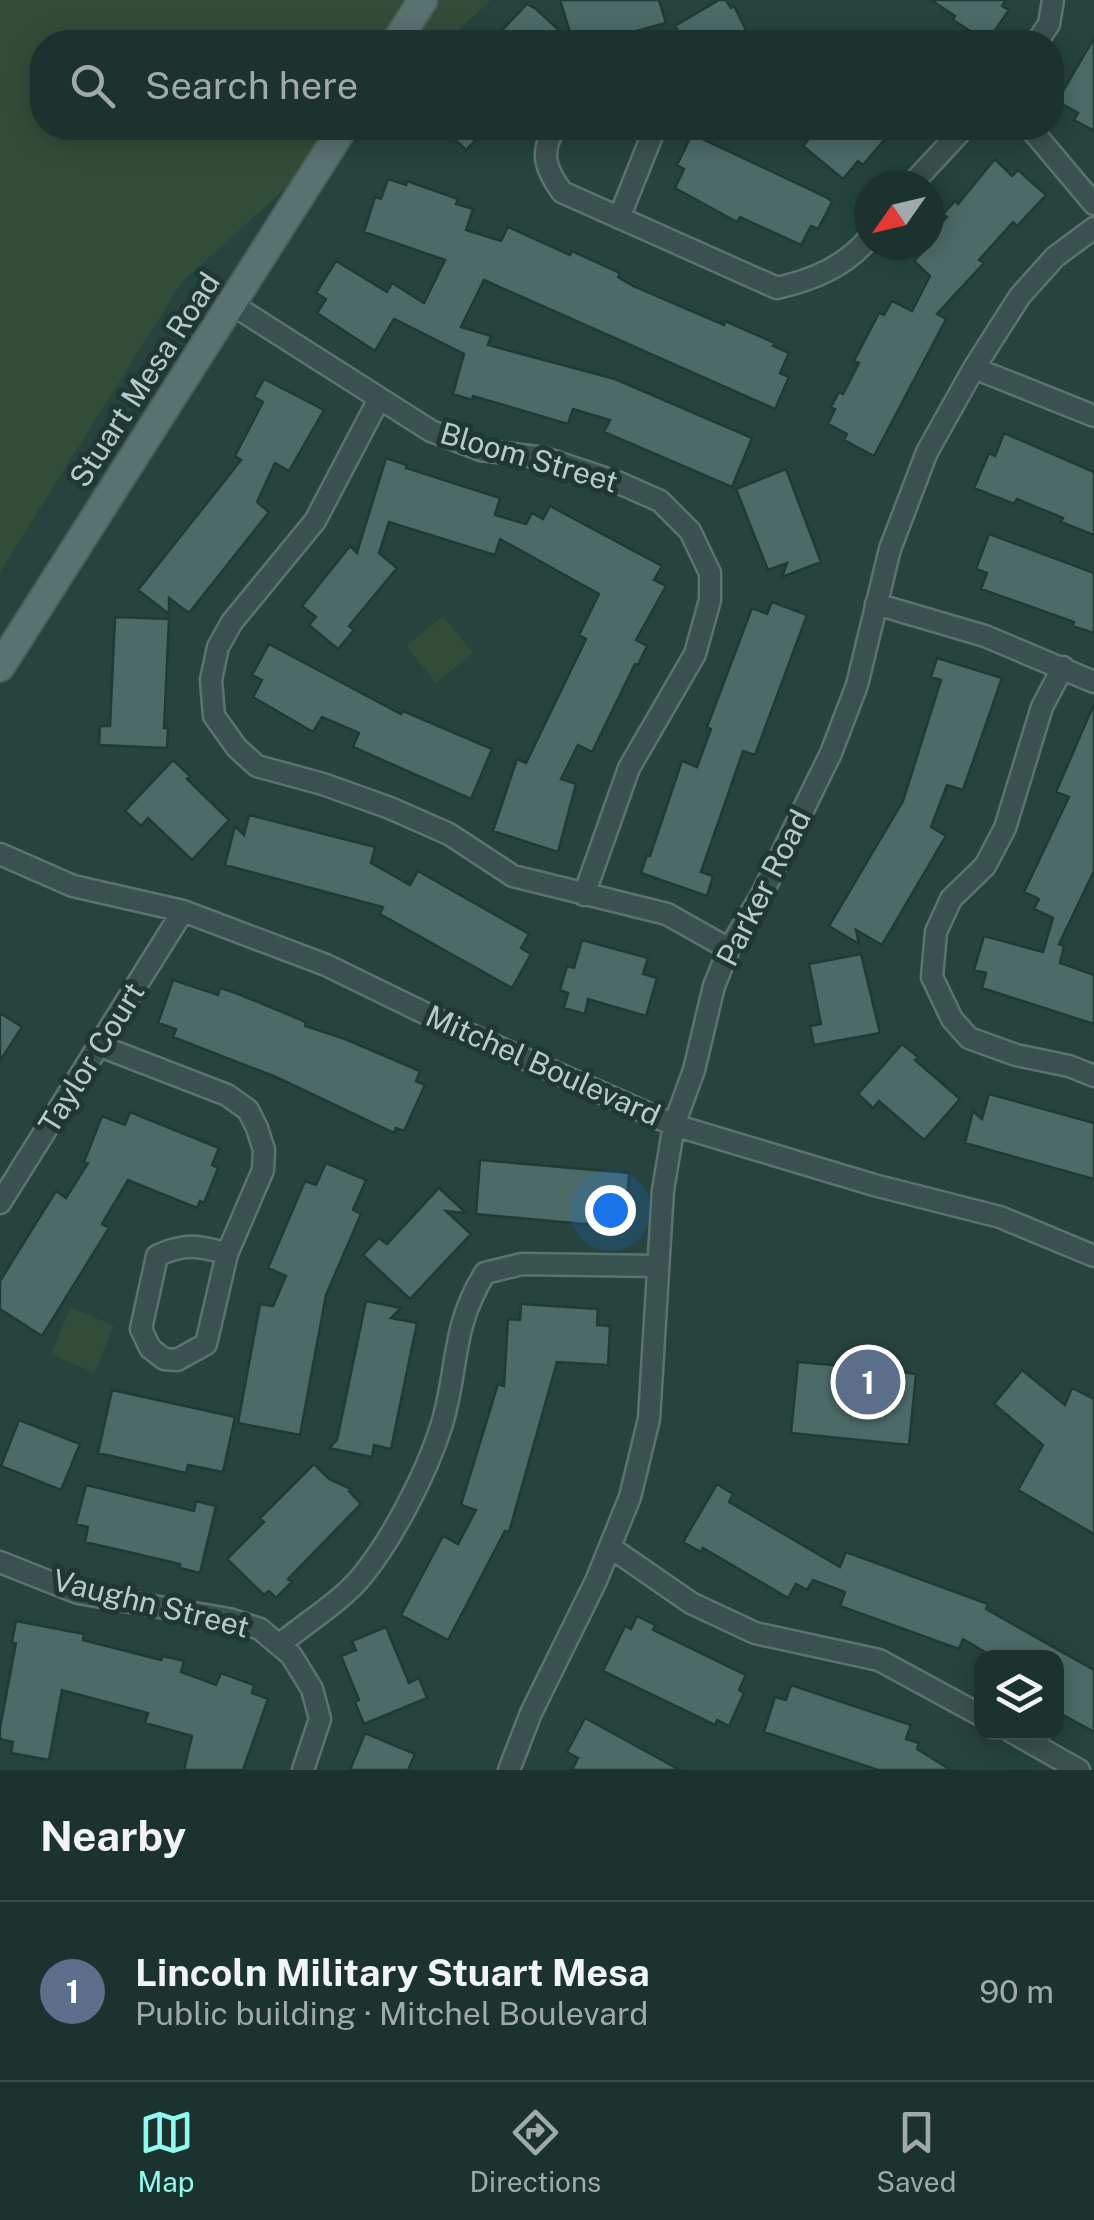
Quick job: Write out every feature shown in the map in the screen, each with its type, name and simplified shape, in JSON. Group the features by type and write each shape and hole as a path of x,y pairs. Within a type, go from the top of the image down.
{"main road":[{"path":"404,30 423,0"},
{"name":"Stuart Mesa Road","path":"0,667 335,140"}],"street":[{"path":"1044,30 1054,0"},
{"path":"548,140 547,170 562,192 776,288 812,280 854,251"},
{"path":"619,218 650,140"},
{"path":"925,170 953,140"},
{"path":"1040,140 1094,204"},
{"name":"Parker Road","path":"509,1770 630,1497 649,1419 662,1190 674,1125 694,1070 714,986 729,949 777,865 831,754 857,685 890,549 927,452 1020,296 1056,257 1094,228"},
{"name":"Bloom Street","path":"232,305 431,431 481,450 546,458 660,501 690,530 710,573 710,600 695,654 628,768 584,895"},
{"path":"974,368 1094,416"},
{"path":"379,400 315,521 232,622 218,647 211,680 214,716 237,748 257,766 324,784 390,808 449,834 513,876 667,914 729,949"},
{"path":"876,604 985,636 1094,682"},
{"path":"1063,667 1042,707 1005,828 985,866 951,899 936,932 932,977 952,1019 969,1038 1094,1076"},
{"name":"Mitchel Boulevard","path":"0,854 73,886 183,911 326,965 453,1027 674,1125 874,1186 1000,1218 1094,1256"},
{"name":"Taylor Court","path":"0,1204 183,911"},
{"path":"100,1046 227,1095 248,1110 264,1150 263,1170 227,1254 206,1344 177,1360 164,1359 150,1348 141,1329 157,1256 178,1245 227,1254"},
{"path":"279,1645 361,1578 414,1494 442,1425 468,1300 486,1273 522,1264 658,1266"},
{"path":"610,1547 691,1603 755,1633 879,1660 974,1712"},
{"name":"Vaughn Street","path":"0,1562 78,1593 229,1619 260,1629 291,1655 312,1689 320,1719 303,1770"},
{"path":"1026,1740 1078,1770"}],"green space":[{"path":"0,0 491,0 458,30 30,30 30,140 339,140 182,282 0,572"},
{"path":"443,616 473,653 436,683 406,646"},
{"path":"71,1307 114,1326 94,1373 51,1354"}],"building":[{"path":"560,0 659,0 666,23 640,30 569,30"},
{"path":"719,0 726,0 731,8 734,6 746,30 678,30 675,26"},
{"path":"931,0 1006,0 1002,6 1009,10 995,30 968,30 953,20 955,16"},
{"path":"527,4 559,30 502,30"},
{"path":"1094,38 1094,131 1074,120 1078,113 1064,105 1064,89"},
{"path":"456,140 476,140 466,150"},
{"path":"689,140 705,140 832,202 818,229 811,226 801,245 740,217 737,222 675,188 684,169 677,165"},
{"path":"808,140 884,140 863,165 858,161 843,179 803,146"},
{"path":"995,159 1012,176 1018,170 1046,195 1017,226 1013,222 979,260 984,263 937,314 946,319 874,456 844,440 847,434 828,424 835,409 831,407 839,392 843,394 859,363 854,361 879,313 884,315 892,301 912,311 930,276 914,261 944,260 944,213 955,201 958,204"},
{"path":"388,179 406,185 407,181 458,199 456,204 473,209 466,230 501,241 508,227 570,255 572,251 620,273 618,277 633,286 724,325 725,321 789,353 780,373 789,377 775,409 484,280 461,327 491,336 488,345 615,379 752,438 732,487 604,432 610,420 573,409 568,424 473,396 472,400 453,394 464,354 394,319 375,351 317,313 326,299 316,293 336,261 387,292 392,283 424,303 445,260 364,232 375,197 381,199"},
{"path":"264,379 324,410 289,471 275,463 257,502 269,512 189,613 169,598 169,614 138,590 241,460 235,456 263,402 254,397"},
{"path":"1004,433 1094,472 1094,535 1017,499 1014,504 974,488 989,453 995,456"},
{"path":"386,458 500,498 495,515 526,524 532,513 543,519 550,506 662,566 654,580 666,586 636,640 647,646 638,665 635,664 592,752 578,745 561,779 576,784 558,852 493,831 517,759 526,763 586,639 579,635 599,594 500,539 495,555 389,522 379,553 397,568 349,626 354,630 338,649 309,625 316,617 302,606 350,546 357,553"},
{"path":"786,469 821,562 782,577 787,563 768,570 736,489"},
{"path":"989,534 1094,573 1094,633 981,589 987,573 976,569"},
{"path":"772,602 807,615 755,755 743,751 701,872 713,876 707,896 641,873 682,761 697,767 711,729 707,727 752,608 767,614"},
{"path":"115,617 169,619 164,728 168,728 167,748 99,745 100,726 110,726"},
{"path":"269,644 401,714 403,711 492,749 471,799 353,747 359,733 322,717 313,732 253,697 262,680 252,675"},
{"path":"937,658 1002,678 963,790 947,785 931,827 946,836 882,945 856,930 859,944 829,926 903,801 941,680 931,677"},
{"path":"1094,704 1094,871 1059,944 1064,946 1060,963 1094,975 1094,1024 982,988 986,973 974,970 984,936 1043,952 1053,918 1034,909 1039,899 1024,892 1069,797 1056,792"},
{"path":"173,760 229,820 192,860 148,818 141,826 125,811"},
{"path":"249,815 375,847 371,863 410,885 418,871 529,934 521,948 531,954 512,988 380,914 383,907 225,865 235,826 244,835"},
{"path":"582,940 648,958 643,974 657,978 646,1016 588,999 585,1014 564,1008 568,993 560,990 567,966 574,968"},
{"path":"861,954 880,1033 814,1045 810,1026 821,1024 809,964"},
{"path":"173,980 218,995 220,988 236,993 306,1022 305,1026 420,1071 416,1081 425,1085 404,1131 396,1128 394,1133 276,1077 173,1037 176,1029 158,1023"},
{"path":"0,1013 22,1027 0,1061"},
{"path":"902,1044 960,1099 924,1140 879,1101 873,1108 858,1094"},
{"path":"989,1094 1094,1123 1094,1179 965,1143 973,1111 982,1119"},
{"path":"130,1112 219,1148 212,1165 218,1168 204,1203 200,1201 197,1208 128,1180 102,1224 109,1228 42,1336 0,1309 0,1281 56,1191 66,1198 88,1163 84,1162 102,1116 125,1125"},
{"path":"480,1160 629,1173 626,1212 618,1212 617,1227 476,1214"},
{"path":"326,1163 366,1180 353,1210 361,1214 326,1295 300,1435 238,1423 260,1304 273,1306 286,1276 268,1268 305,1181 316,1185"},
{"path":"439,1188 466,1213 446,1211 471,1234 410,1299 363,1255 379,1238 387,1244"},
{"path":"366,1301 401,1308 391,1318 417,1323 391,1449 374,1445 372,1457 329,1448 337,1440"},
{"path":"521,1304 598,1309 597,1325 610,1326 608,1365 557,1362 509,1532 505,1531 448,1640 401,1615 443,1536 458,1544 476,1510 461,1505 498,1384 504,1386 508,1319 520,1320"},
{"path":"798,1362 854,1367 855,1363 865,1363 916,1374 909,1445 791,1433"},
{"path":"1022,1370 1065,1405 1072,1388 1094,1399 1094,1534 1018,1490 1043,1445 994,1404"},
{"path":"112,1390 235,1417 223,1472 188,1465 186,1473 98,1453"},
{"path":"19,1420 80,1444 61,1490 1,1466"},
{"path":"314,1464 329,1479 351,1489 361,1504 288,1579 292,1582 276,1598 269,1591 264,1595 227,1559 264,1522 260,1518"},
{"path":"717,1484 733,1494 729,1502 840,1567 846,1552 988,1604 986,1609 1059,1650 982,1650 963,1639 959,1649 840,1606 845,1592 813,1580 807,1590 796,1584 788,1598 703,1548 701,1552 683,1542"},
{"path":"86,1485 194,1511 196,1501 216,1506 200,1573 180,1568 180,1564 85,1542 88,1527 76,1524"},
{"path":"637,1616 655,1625 653,1630 746,1675 739,1690 744,1693 729,1726 717,1720 715,1725 603,1671 625,1626 631,1629"},
{"path":"16,1621 84,1634 83,1640 161,1660 163,1656 184,1661 181,1672 216,1685 221,1673 254,1685 252,1693 268,1699 243,1770 184,1770 192,1736 145,1723 148,1713 62,1690 49,1760 11,1753 13,1742 0,1739 0,1728 16,1643 12,1642"},
{"path":"386,1627 409,1683 419,1678 427,1698 364,1724 341,1656 356,1650 352,1641"},
{"path":"1064,1653 1094,1670 1094,1732 1064,1715"},
{"path":"791,1685 911,1725 906,1739 919,1743 917,1749 951,1770 878,1770 764,1732 775,1697 786,1700"},
{"path":"585,1718 680,1770 572,1770 578,1758 567,1752"},
{"path":"365,1733 415,1754 408,1770 350,1770"}],"place":[{"name":"Lincoln Military Stuart Mesa","path":"868,1382"}]}
